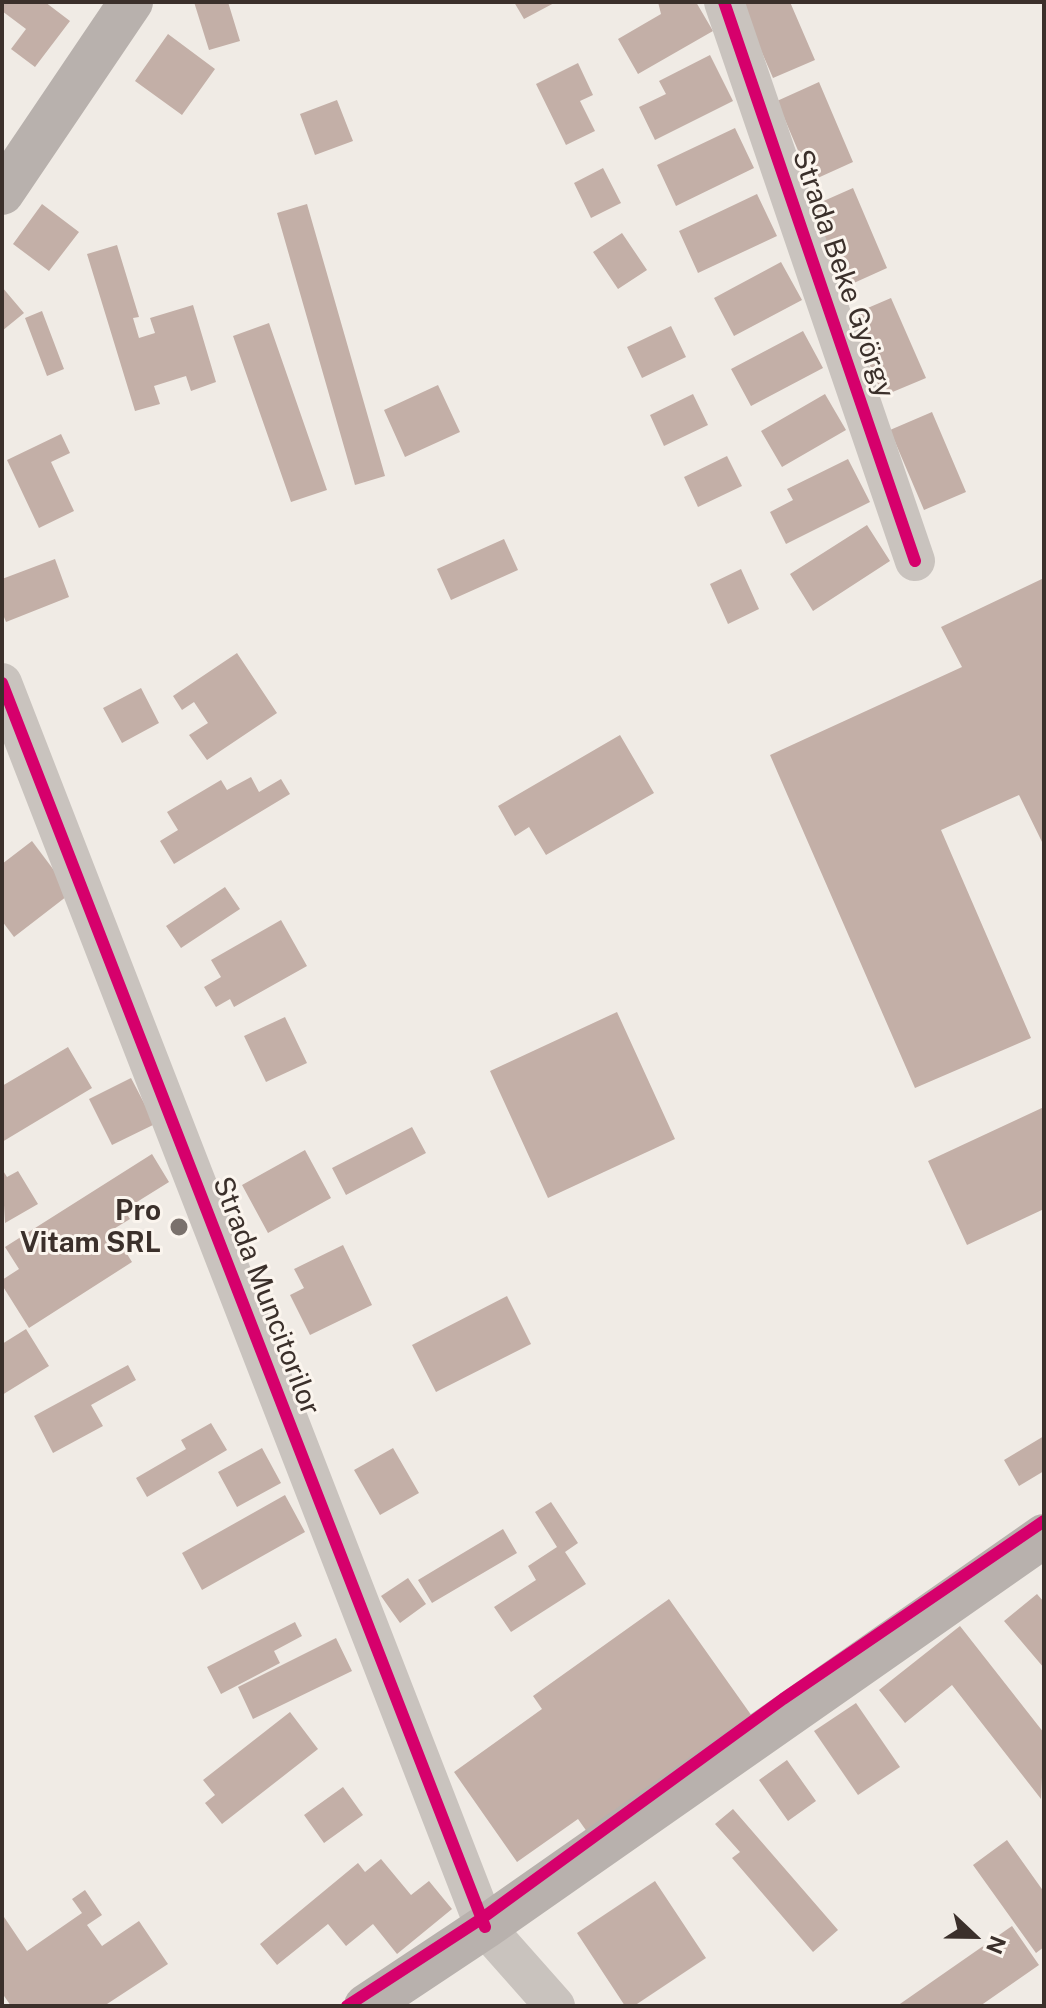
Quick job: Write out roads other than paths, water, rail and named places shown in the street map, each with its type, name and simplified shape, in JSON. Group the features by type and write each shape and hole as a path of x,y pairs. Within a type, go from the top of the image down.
{"main road":[{"path":"2,193 131,2"},
{"path":"366,2006 485,1927 1044,1536"}],"street":[{"name":"Strada Beke György","path":"724,2 915,561"},
{"name":"Strada Muncitorilor","path":"2,683 485,1927"},
{"path":"485,1927 555,2006"}],"place":[{"name":"Pro Vitam SRL","path":"179,1227"}]}
